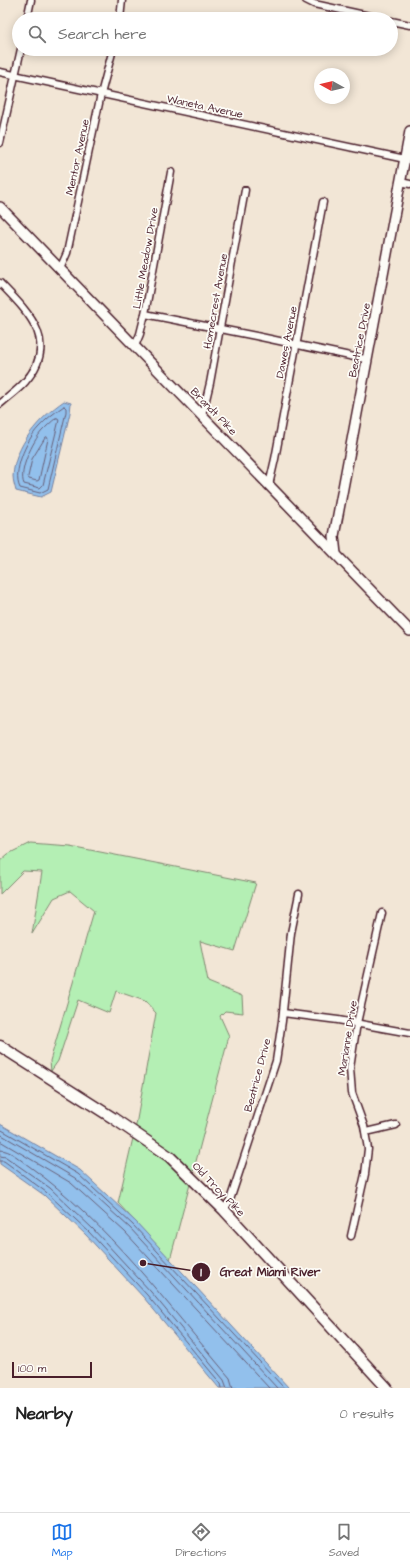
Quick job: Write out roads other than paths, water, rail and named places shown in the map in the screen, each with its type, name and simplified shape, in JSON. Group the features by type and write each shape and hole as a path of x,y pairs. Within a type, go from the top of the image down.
{"main road":[{"name":"Beatrice Drive","path":"336,554 334,536 410,131"},
{"name":"Brandt Pike","path":"0,207 410,631"},
{"name":"Old Troy Pike","path":"0,1046 113,1118 157,1148 182,1168 224,1210 387,1388"}],"street":[{"path":"28,12 31,0"},
{"path":"121,12 122,0"},
{"path":"306,0 314,4 351,12"},
{"path":"398,22 410,25"},
{"path":"0,143 19,56"},
{"name":"Mentor Avenue","path":"60,269 67,253 111,56"},
{"name":"Waneta Avenue","path":"0,72 405,159"},
{"name":"Little Meadow Drive","path":"135,346 145,314 171,172"},
{"path":"400,182 410,184"},
{"name":"Homecrest Avenue","path":"201,415 206,401 245,190"},
{"name":"Dawes Avenue","path":"269,485 323,202"},
{"path":"0,284 29,313 38,328 41,346 38,364 25,382 1,402"},
{"path":"145,314 367,359"},
{"name":"Beatrice Drive","path":"224,1210 234,1188 269,1083 279,1042 289,947 298,894"},
{"name":"Marianne Drive","path":"351,1236 367,1161 368,1149 366,1132 352,1093 349,1077 357,1023 382,913"},
{"path":"283,1013 357,1023 410,1033"},
{"path":"366,1132 396,1125"}],"water":[{"path":"64,401 71,403 70,413 51,492 41,497 16,491 13,476 18,454 23,443 37,424"},
{"path":"0,1124 80,1170 136,1222 289,1388 219,1388 144,1298 86,1235 44,1195 0,1164"}],"place":[{"name":"Great Miami River","path":"143,1263"}]}
